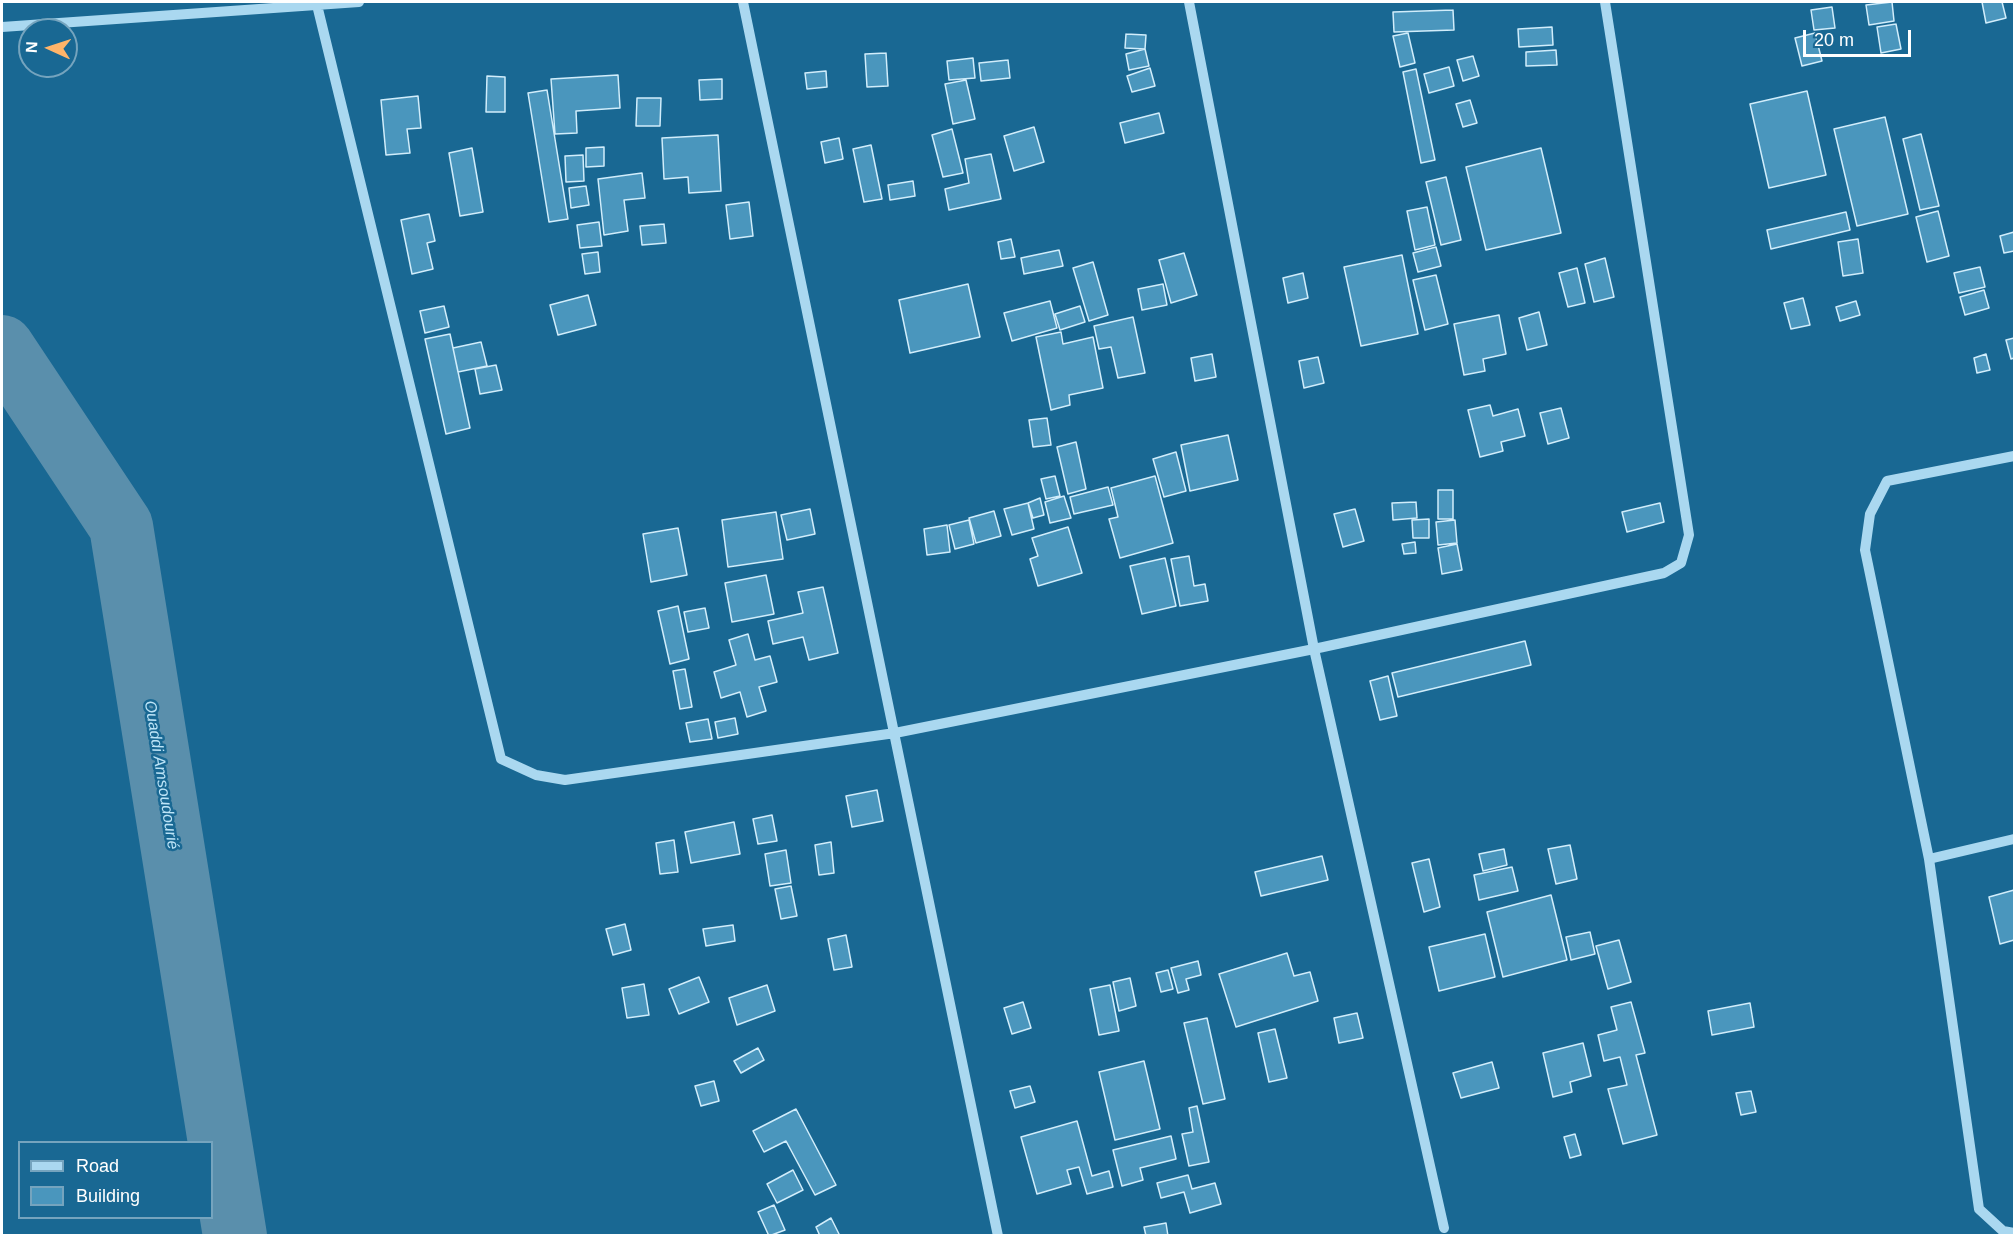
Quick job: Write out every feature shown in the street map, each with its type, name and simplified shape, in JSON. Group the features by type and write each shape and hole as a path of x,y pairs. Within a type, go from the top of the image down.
{"street":[{"path":"2,27 358,2"},
{"path":"743,2 998,1236"},
{"path":"1189,2 1314,649 1444,1228"},
{"path":"317,5 501,759 536,775 565,780 894,733 1314,649 1664,573 1682,563 1689,535 1605,2"},
{"path":"2014,456 1887,481 1870,514 1865,550 1929,859 1979,1209 2003,1231 2014,1233"},
{"path":"1929,859 2014,839"}],"building":[{"path":"1892,2 1894,21 1869,25 1866,5"},
{"path":"1982,2 2002,2 2006,18 1986,23"},
{"path":"1832,7 1835,28 1814,30 1811,10"},
{"path":"1453,10 1454,30 1394,32 1393,12"},
{"path":"1896,24 1901,49 1881,53 1877,27"},
{"path":"1552,27 1553,45 1519,47 1518,29"},
{"path":"1408,33 1415,63 1400,67 1393,36"},
{"path":"1815,33 1822,61 1802,66 1795,38"},
{"path":"1126,34 1146,35 1145,49 1125,48"},
{"path":"1145,49 1149,66 1129,70 1126,54"},
{"path":"1556,50 1557,65 1526,66 1526,52"},
{"path":"886,53 888,86 867,87 865,54"},
{"path":"1473,56 1479,76 1463,81 1457,60"},
{"path":"973,58 975,78 949,80 947,61"},
{"path":"1008,60 1010,78 981,81 979,63"},
{"path":"1449,67 1454,86 1429,93 1424,74"},
{"path":"1150,68 1155,86 1132,92 1127,76"},
{"path":"1416,69 1435,160 1421,163 1403,72"},
{"path":"826,71 827,87 807,89 805,73"},
{"path":"618,75 620,108 576,111 577,133 555,134 551,79"},
{"path":"487,76 505,77 505,112 486,112"},
{"path":"722,79 722,99 700,100 699,80"},
{"path":"966,80 975,119 953,124 945,84"},
{"path":"547,90 568,219 549,222 528,93"},
{"path":"1807,91 1826,175 1769,188 1750,104"},
{"path":"418,96 421,128 407,129 410,153 386,155 381,100"},
{"path":"637,98 661,98 660,126 636,126"},
{"path":"1470,100 1477,123 1463,127 1456,104"},
{"path":"1159,113 1164,133 1125,143 1120,123"},
{"path":"1885,117 1908,214 1857,226 1834,129"},
{"path":"1034,127 1044,162 1014,171 1004,136"},
{"path":"952,129 963,173 943,177 932,135"},
{"path":"1921,134 1939,206 1920,210 1903,139"},
{"path":"718,135 721,191 689,193 688,177 664,179 662,138"},
{"path":"839,138 843,159 825,163 821,142"},
{"path":"871,145 882,199 864,202 853,149"},
{"path":"604,147 604,166 586,167 586,148"},
{"path":"472,148 483,212 460,216 449,153"},
{"path":"1541,148 1561,233 1486,250 1466,167"},
{"path":"991,154 1001,199 949,210 945,189 969,183 965,159"},
{"path":"583,155 584,181 566,182 565,156"},
{"path":"642,173 645,198 624,200 628,231 604,235 598,179"},
{"path":"1446,177 1461,240 1441,245 1426,182"},
{"path":"913,181 915,196 890,200 888,185"},
{"path":"586,186 589,205 571,208 569,188"},
{"path":"749,202 753,236 730,239 726,205"},
{"path":"1427,207 1435,245 1415,250 1407,211"},
{"path":"1938,211 1949,256 1927,262 1916,217"},
{"path":"1846,212 1850,230 1771,249 1767,230"},
{"path":"429,214 435,241 427,243 433,269 412,274 401,220"},
{"path":"599,222 602,246 580,248 577,225"},
{"path":"664,224 666,243 642,245 640,226"},
{"path":"2014,232 2014,251 2004,253 2000,236"},
{"path":"1011,239 1015,257 1001,259 998,242"},
{"path":"1858,239 1863,273 1843,276 1838,242"},
{"path":"1436,247 1441,266 1418,272 1413,253"},
{"path":"1059,250 1063,266 1024,274 1021,258"},
{"path":"598,252 600,272 585,274 582,254"},
{"path":"1184,253 1197,295 1171,303 1159,260"},
{"path":"1402,255 1418,334 1361,346 1344,267"},
{"path":"1605,258 1614,297 1594,302 1585,264"},
{"path":"1093,262 1108,315 1089,321 1073,268"},
{"path":"1980,267 1985,287 1959,293 1954,273"},
{"path":"1577,268 1585,303 1568,307 1559,273"},
{"path":"1303,273 1308,298 1288,303 1283,278"},
{"path":"1436,275 1448,324 1425,330 1413,280"},
{"path":"968,284 980,337 910,353 899,300"},
{"path":"1163,284 1167,305 1142,310 1138,289"},
{"path":"1984,290 1989,308 1965,315 1960,297"},
{"path":"588,295 596,325 558,335 550,305"},
{"path":"1803,298 1810,325 1791,329 1784,303"},
{"path":"1050,301 1057,328 1012,341 1004,313"},
{"path":"1856,301 1860,315 1840,321 1836,307"},
{"path":"444,306 449,327 425,333 420,311"},
{"path":"1080,306 1085,322 1060,330 1055,314"},
{"path":"1539,312 1547,345 1527,350 1519,318"},
{"path":"1499,315 1506,354 1483,359 1485,371 1464,375 1454,324"},
{"path":"1133,317 1145,373 1118,378 1111,347 1099,349 1094,326"},
{"path":"1061,332 1063,344 1093,337 1103,388 1069,395 1070,405 1051,410 1036,337"},
{"path":"450,334 470,428 446,434 425,339"},
{"path":"2014,338 2014,358 2011,359 2006,340"},
{"path":"481,342 487,366 458,372 453,348"},
{"path":"1212,354 1216,377 1195,381 1191,358"},
{"path":"1986,354 1990,370 1977,373 1974,358"},
{"path":"1318,357 1324,383 1304,388 1299,361"},
{"path":"496,365 502,390 480,394 475,369"},
{"path":"1490,405 1493,416 1518,409 1525,436 1501,442 1503,451 1480,457 1468,410"},
{"path":"1561,408 1569,438 1548,444 1540,413"},
{"path":"1047,418 1051,445 1033,447 1029,420"},
{"path":"1228,435 1238,480 1190,491 1181,445"},
{"path":"1076,442 1086,489 1068,494 1057,447"},
{"path":"1176,452 1186,491 1164,497 1153,459"},
{"path":"1055,476 1060,496 1046,499 1041,479"},
{"path":"1155,476 1173,543 1120,558 1109,519 1118,517 1111,488"},
{"path":"1108,487 1113,505 1074,514 1070,497"},
{"path":"1438,490 1453,490 1453,519 1438,519"},
{"path":"1064,496 1071,518 1050,523 1045,502"},
{"path":"1040,498 1044,515 1033,518 1028,503"},
{"path":"1416,502 1417,518 1393,520 1392,503"},
{"path":"1028,503 1034,529 1012,535 1004,509"},
{"path":"1660,503 1664,522 1627,532 1622,512"},
{"path":"810,509 815,534 787,540 781,515"},
{"path":"1355,509 1364,541 1343,547 1334,514"},
{"path":"994,511 1001,536 976,543 969,518"},
{"path":"776,512 783,559 728,567 722,520"},
{"path":"1429,519 1429,538 1413,538 1412,520"},
{"path":"969,520 974,544 955,549 949,525"},
{"path":"1455,520 1457,543 1438,545 1436,522"},
{"path":"947,525 950,552 927,555 924,529"},
{"path":"1068,527 1082,573 1038,586 1030,559 1038,556 1032,538"},
{"path":"678,528 687,575 651,582 643,534"},
{"path":"1415,542 1416,553 1404,554 1402,544"},
{"path":"1457,544 1462,570 1442,574 1438,548"},
{"path":"1189,556 1194,586 1205,584 1208,601 1180,606 1171,559"},
{"path":"1165,558 1176,606 1142,614 1130,566"},
{"path":"766,575 774,614 732,622 725,583"},
{"path":"823,587 838,653 809,660 803,637 773,644 768,621 803,613 798,592"},
{"path":"678,606 689,659 670,664 658,611"},
{"path":"705,608 709,628 688,632 684,612"},
{"path":"748,634 755,660 770,656 777,682 759,687 766,711 747,717 740,692 721,698 714,672 736,665 729,640"},
{"path":"1525,641 1531,665 1398,697 1392,673"},
{"path":"685,669 692,707 680,709 673,671"},
{"path":"1388,676 1397,716 1380,720 1370,681"},
{"path":"735,718 738,734 718,738 715,722"},
{"path":"708,719 712,739 690,742 686,723"},
{"path":"877,790 883,821 852,827 846,796"},
{"path":"772,815 777,841 758,844 753,819"},
{"path":"734,822 740,854 691,863 685,832"},
{"path":"674,840 678,872 660,874 656,843"},
{"path":"831,842 834,873 819,875 815,845"},
{"path":"1570,845 1577,879 1556,884 1548,849"},
{"path":"1504,849 1507,865 1483,871 1479,854"},
{"path":"786,850 791,883 770,886 765,854"},
{"path":"1322,856 1328,880 1261,896 1255,872"},
{"path":"1429,859 1440,907 1424,912 1412,863"},
{"path":"1512,867 1518,891 1479,900 1474,875"},
{"path":"791,886 797,916 781,919 775,889"},
{"path":"2014,890 2014,940 2000,944 1989,897"},
{"path":"1551,895 1567,960 1503,977 1487,912"},
{"path":"625,924 631,950 613,955 606,929"},
{"path":"733,925 735,941 706,946 703,929"},
{"path":"1590,932 1595,954 1571,960 1566,937"},
{"path":"1485,934 1495,977 1439,991 1429,947"},
{"path":"846,935 852,967 834,970 828,939"},
{"path":"1619,940 1631,982 1608,989 1596,946"},
{"path":"1287,953 1294,976 1310,972 1318,1001 1236,1027 1219,974"},
{"path":"1198,961 1201,975 1186,979 1189,990 1178,993 1171,968"},
{"path":"1168,970 1173,989 1161,992 1156,973"},
{"path":"699,977 709,1002 679,1014 669,989"},
{"path":"1130,978 1136,1006 1119,1011 1113,982"},
{"path":"644,984 649,1015 627,1018 622,988"},
{"path":"767,985 775,1011 737,1025 729,998"},
{"path":"1110,985 1119,1031 1099,1035 1090,989"},
{"path":"1023,1002 1031,1028 1012,1034 1004,1008"},
{"path":"1631,1002 1645,1053 1636,1055 1657,1135 1623,1144 1608,1089 1627,1085 1620,1057 1604,1061 1598,1035 1617,1030 1611,1007"},
{"path":"1750,1003 1754,1027 1712,1035 1708,1011"},
{"path":"1357,1013 1363,1038 1339,1043 1334,1018"},
{"path":"1207,1018 1225,1099 1203,1104 1184,1023"},
{"path":"1275,1029 1287,1078 1269,1082 1258,1033"},
{"path":"1583,1043 1591,1076 1570,1082 1572,1092 1553,1097 1543,1053"},
{"path":"758,1048 764,1060 741,1073 734,1061"},
{"path":"1144,1061 1160,1129 1115,1140 1099,1072"},
{"path":"1492,1062 1499,1088 1461,1098 1453,1073"},
{"path":"714,1081 719,1101 701,1106 695,1086"},
{"path":"1030,1086 1035,1102 1015,1108 1010,1091"},
{"path":"1751,1091 1756,1112 1741,1115 1736,1093"},
{"path":"1197,1106 1209,1162 1189,1166 1182,1134 1193,1132 1189,1108"},
{"path":"796,1109 836,1185 815,1195 786,1141 764,1152 753,1131"},
{"path":"1077,1121 1092,1176 1109,1171 1113,1187 1087,1194 1079,1167 1067,1170 1071,1184 1037,1194 1021,1137"},
{"path":"1575,1134 1581,1155 1570,1158 1564,1137"},
{"path":"1171,1136 1176,1159 1140,1168 1143,1180 1122,1186 1113,1150"},
{"path":"793,1170 803,1190 777,1203 767,1184"},
{"path":"1188,1175 1192,1189 1215,1183 1221,1204 1190,1213 1184,1192 1161,1198 1157,1183"},
{"path":"774,1205 785,1230 769,1236 758,1212"},
{"path":"831,1218 840,1236 820,1236 816,1227"},
{"path":"1166,1223 1168,1236 1146,1236 1144,1227"}],"waterway":[{"name":"Ouaddi Amsoudourié","path":"2,347 121,526 235,1236"}]}
